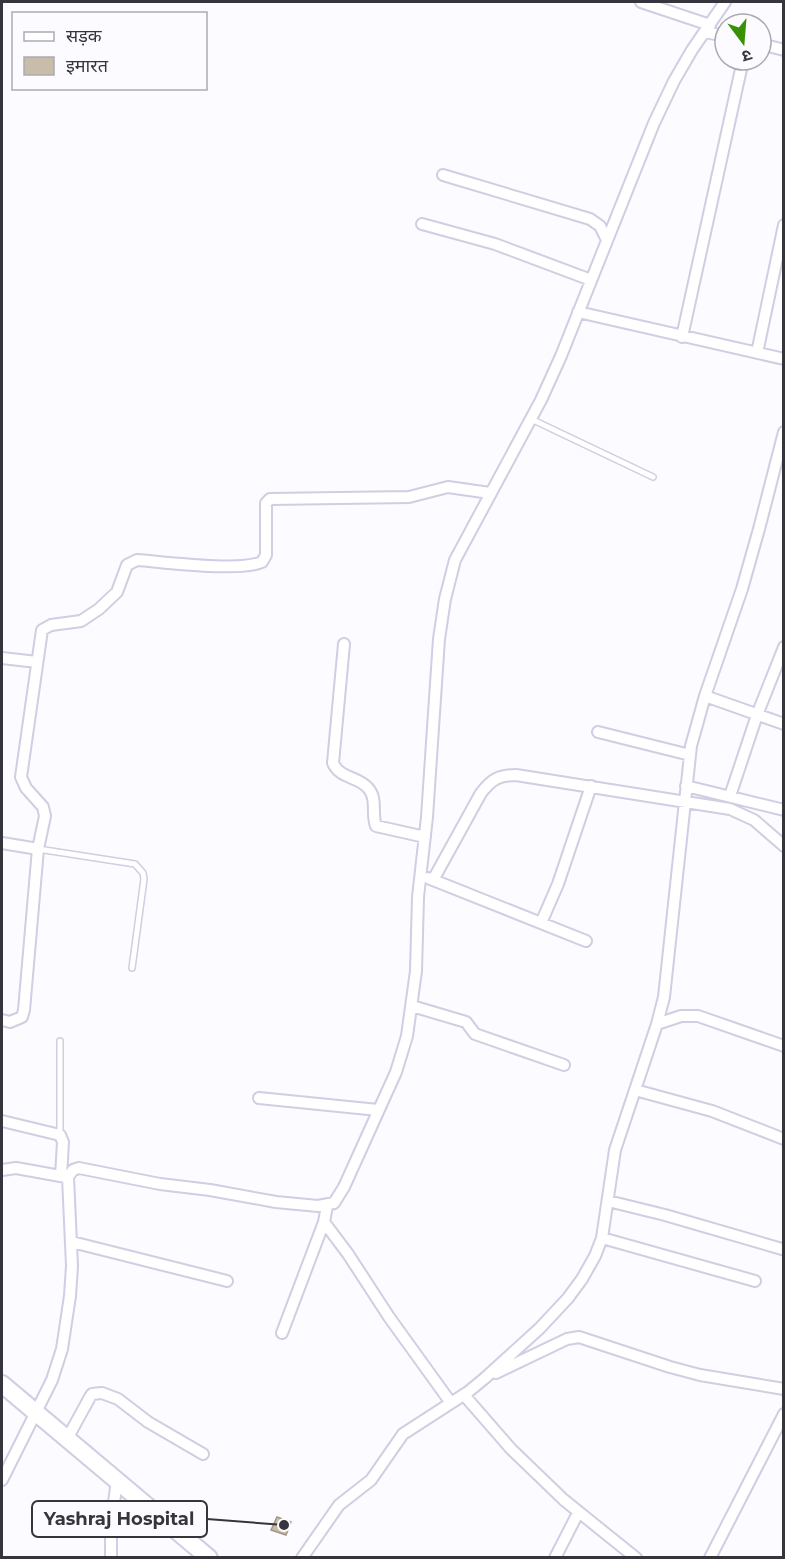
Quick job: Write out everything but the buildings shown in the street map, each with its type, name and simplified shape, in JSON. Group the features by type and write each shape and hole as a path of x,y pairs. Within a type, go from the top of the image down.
{"main road":[{"path":"2,1384 209,1557"}],"street":[{"path":"641,2 713,31"},
{"path":"427,878 425,837 439,639 444,599 455,560 531,418 561,356 659,112 674,81 725,2"},
{"path":"682,337 740,72"},
{"path":"443,175 590,219 600,226 607,240"},
{"path":"422,224 495,244 591,280"},
{"path":"757,353 783,225"},
{"path":"578,312 783,359"},
{"path":"302,1557 339,1505 371,1480 403,1434 464,1395 485,1378 520,1347 568,1298 589,1266 602,1238 615,1150 657,1024 668,969 690,754 705,696 742,589 783,432"},
{"path":"2,1020 16,1020 22,1017 24,1010 38,849 45,822 45,811 26,788 21,777 42,630 51,625 81,621 99,609 117,592 127,565 137,560 208,566 252,565 262,562 266,555 266,503 270,499 410,497 448,487 490,493"},
{"path":"344,644 333,763 339,773 369,789 373,798 376,826 425,837"},
{"path":"730,796 757,714 783,646"},
{"path":"2,658 37,662"},
{"path":"705,696 783,724"},
{"path":"598,732 690,754"},
{"path":"64,1177 72,1170 79,1168 160,1184 306,1206 327,1206 338,1199 403,1053 412,1006 417,954 418,901 427,878 481,793 496,778 516,775 591,786 730,796 783,810"},
{"path":"541,923 558,884 591,786"},
{"path":"685,794 744,814 783,846"},
{"path":"2,843 38,849"},
{"path":"427,878 586,941"},
{"path":"412,1006 467,1023 475,1034 564,1065"},
{"path":"657,1024 681,1016 698,1016 783,1046"},
{"path":"635,1090 712,1111 783,1138"},
{"path":"259,1098 378,1110"},
{"path":"2,1122 60,1135 63,1142 64,1177 72,1242 70,1296 62,1349 52,1380 2,1480"},
{"path":"2,1170 16,1168 64,1177"},
{"path":"608,1201 782,1249"},
{"path":"282,1333 324,1222 327,1206"},
{"path":"324,1222 348,1254 388,1317 451,1403"},
{"path":"602,1238 755,1281"},
{"path":"72,1242 227,1281"},
{"path":"485,1378 567,1339 579,1337 700,1375 783,1389"},
{"path":"67,1439 92,1394 102,1393 118,1399 148,1422 203,1454"},
{"path":"464,1395 511,1449 578,1513 636,1557"},
{"path":"710,1557 783,1414"},
{"path":"111,1557 111,1523 117,1481"},
{"path":"555,1557 578,1513"}],"lane":[{"path":"531,418 654,477"},
{"path":"38,849 135,864 139,867 144,879 132,968"},
{"path":"60,1041 62,1097 60,1135"}],"place":[{"name":"Yashraj Hospital","path":"284,1525"}]}
